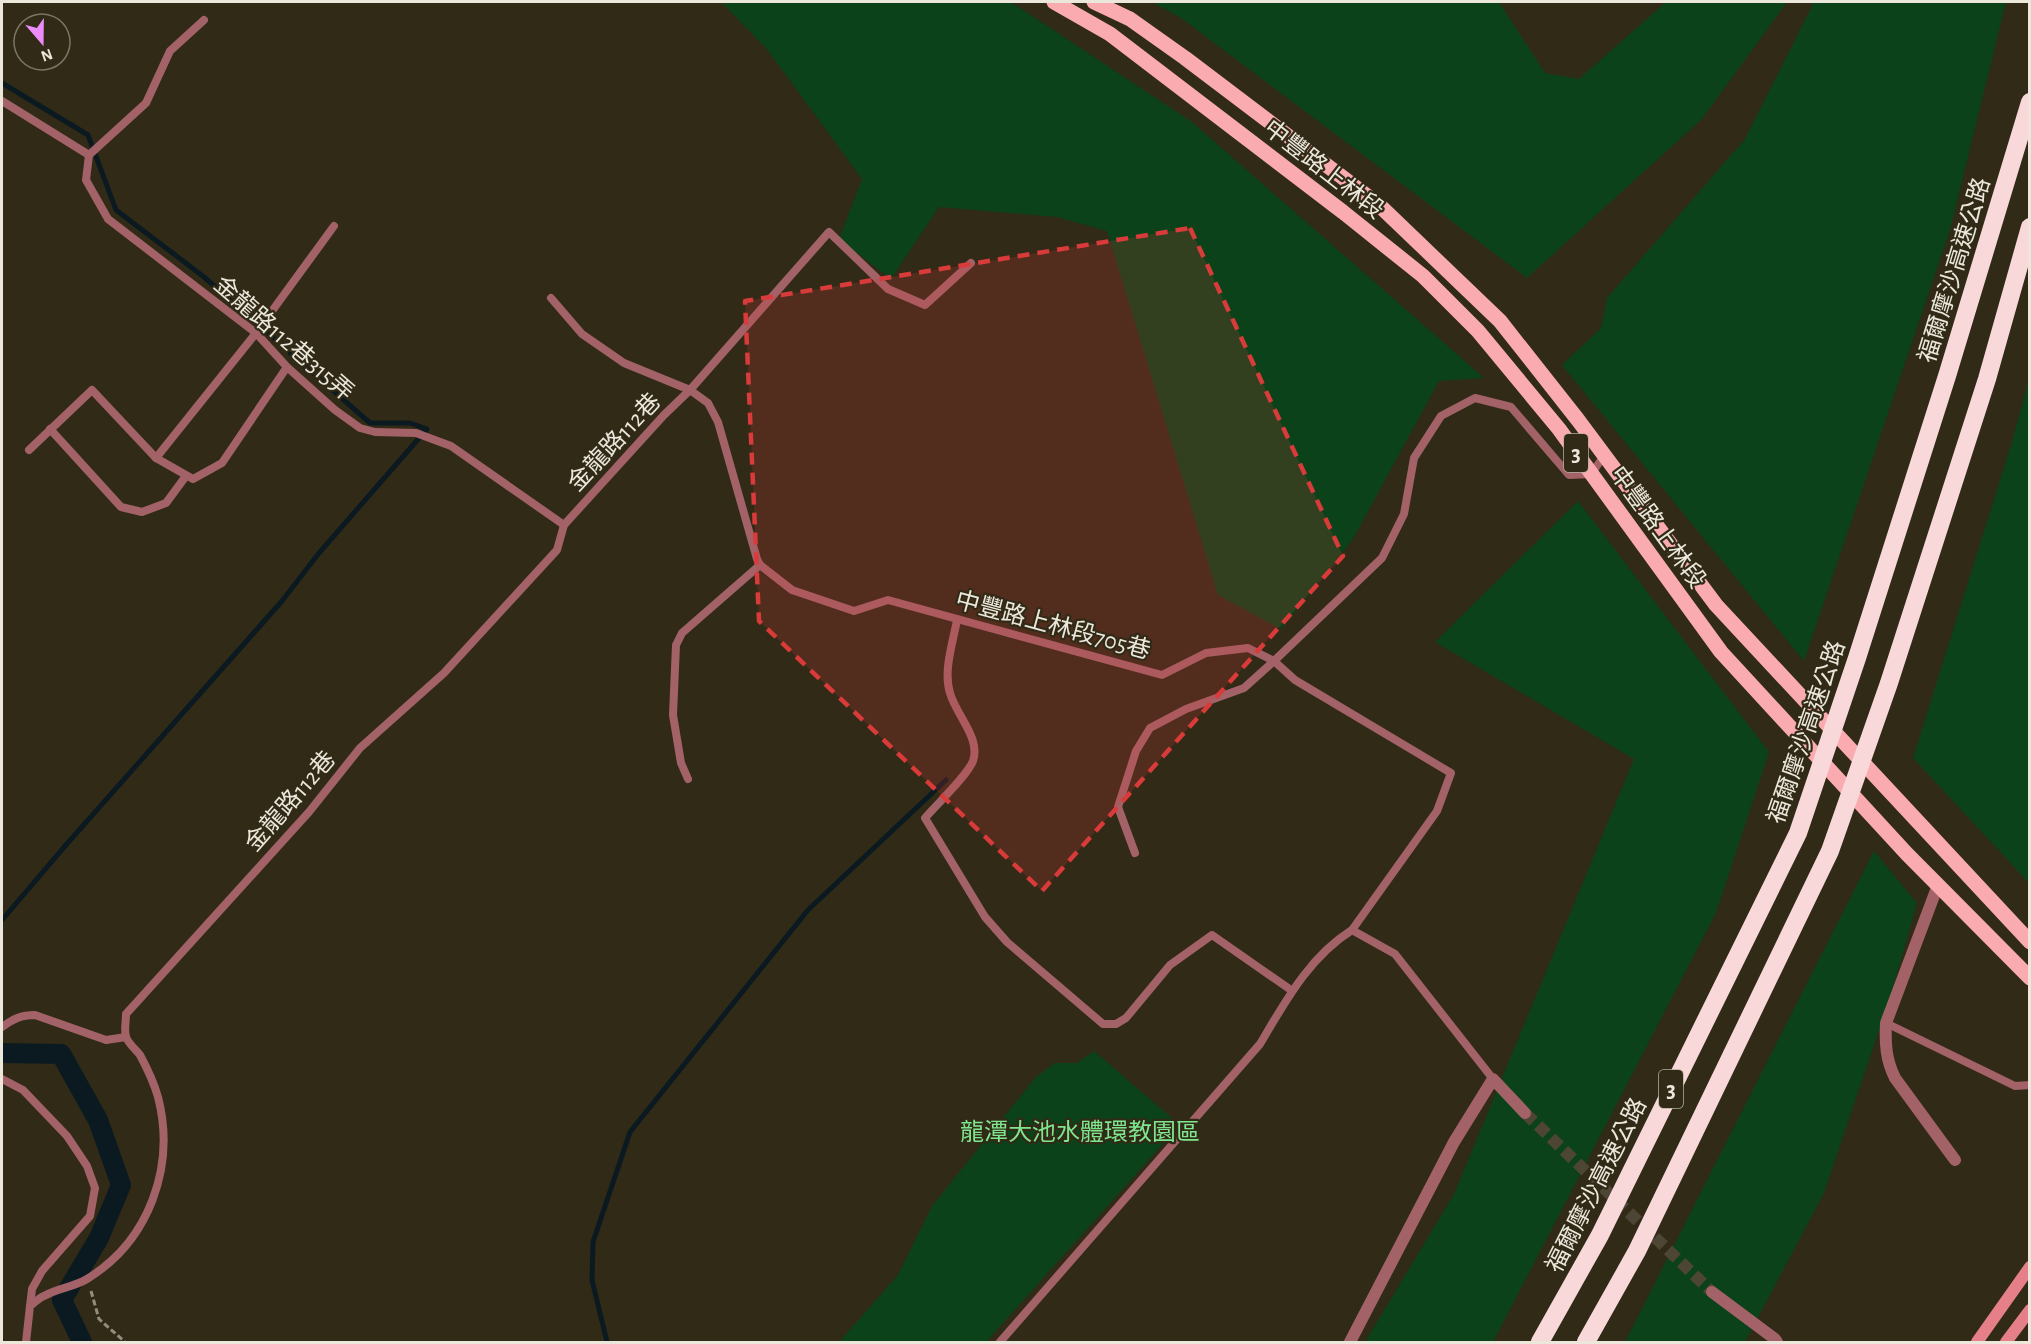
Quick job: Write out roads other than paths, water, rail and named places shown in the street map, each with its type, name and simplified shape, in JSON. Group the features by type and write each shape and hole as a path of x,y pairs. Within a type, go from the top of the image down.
{"highway":[{"name":"福爾摩沙高速公路","path":"1540,1342 1600,1234 1798,833 1857,658 1947,376 2030,102"},
{"name":"3","path":"1586,1342 1637,1251 1830,851 1889,683 1988,379 2030,227"}],"main road":[{"name":"中豐路上林段","path":"1054,2 1110,34 1423,276 1478,331 1559,429 1721,652 1907,854 2030,978"},
{"name":"中豐路上林段","path":"1094,2 1130,19 1185,58 1379,205 1500,321 1716,605 2030,942"}],"street":[{"path":"1938,885 1886,1023 1884,1046 1888,1065 1895,1078 1955,1160"},
{"path":"1350,1342 1454,1142 1493,1079 1525,1113"},
{"path":"1977,1342 2030,1267"},
{"path":"1712,1292 1777,1342"},
{"path":"2006,1342 2030,1310"}],"lane":[{"path":"2,101 89,154 146,103 170,51 204,20"},
{"name":"金龍路112巷315弄","path":"89,154 86,180 108,219 256,333 287,368 335,410 360,428 375,432 416,433 451,447 564,525"},
{"path":"156,459 256,333 334,226"},
{"name":"金龍路112巷","path":"126,1037 126,1014 309,812 360,748 444,673 556,550 564,525 664,415 690,390 829,232 888,289 925,305 971,263"},
{"path":"551,298 582,334 624,363 690,390 708,403 718,422 760,565 682,633 676,645 673,716 681,764 688,779"},
{"path":"29,450 92,390 156,459 193,479 222,463 287,368"},
{"path":"1136,853 1118,807 1136,751 1150,728 1186,709 1244,688 1382,558 1404,514 1414,458 1440,416 1475,398 1511,407 1569,475 1591,474 1604,456"},
{"path":"50,429 121,507 142,512 166,503 186,476"},
{"name":"中豐路上林段705巷","path":"760,565 792,590 854,611 888,600 1162,675 1206,653 1248,648 1274,661 1295,680 1451,773 1437,812 1352,930"},
{"path":"957,620 947,677 950,694 973,741 975,752 972,764 966,772 925,818 985,917 1007,942 1103,1024 1116,1024 1126,1018 1170,965 1212,935 1291,990"},
{"path":"1000,1342 1260,1044 1291,990 1334,941 1352,930 1395,954 1493,1079"},
{"path":"2,1027 12,1019 23,1015 35,1015 106,1040 126,1037 139,1055 158,1095 164,1138 159,1182 143,1221 118,1255 84,1280 45,1295 30,1306"},
{"path":"1886,1023 2015,1086 2030,1085"},
{"path":"2,1079 23,1090 67,1136 87,1166 95,1188 90,1216 42,1271 32,1289 26,1342"}],"waterway":[{"path":"2,83 88,135 116,210 204,277 370,423 410,423 427,429 319,553 282,601 2,920"},
{"path":"607,1342 592,1280 593,1242 630,1132 808,910 946,780"},
{"path":"2,1053 61,1054 98,1120 121,1185 99,1238 62,1300 82,1342"}],"tunnel":[{"path":"1525,1113 1712,1292"}],"park label":[{"name":"龍潭大池水體環教園區","path":"1080,1132"}]}
